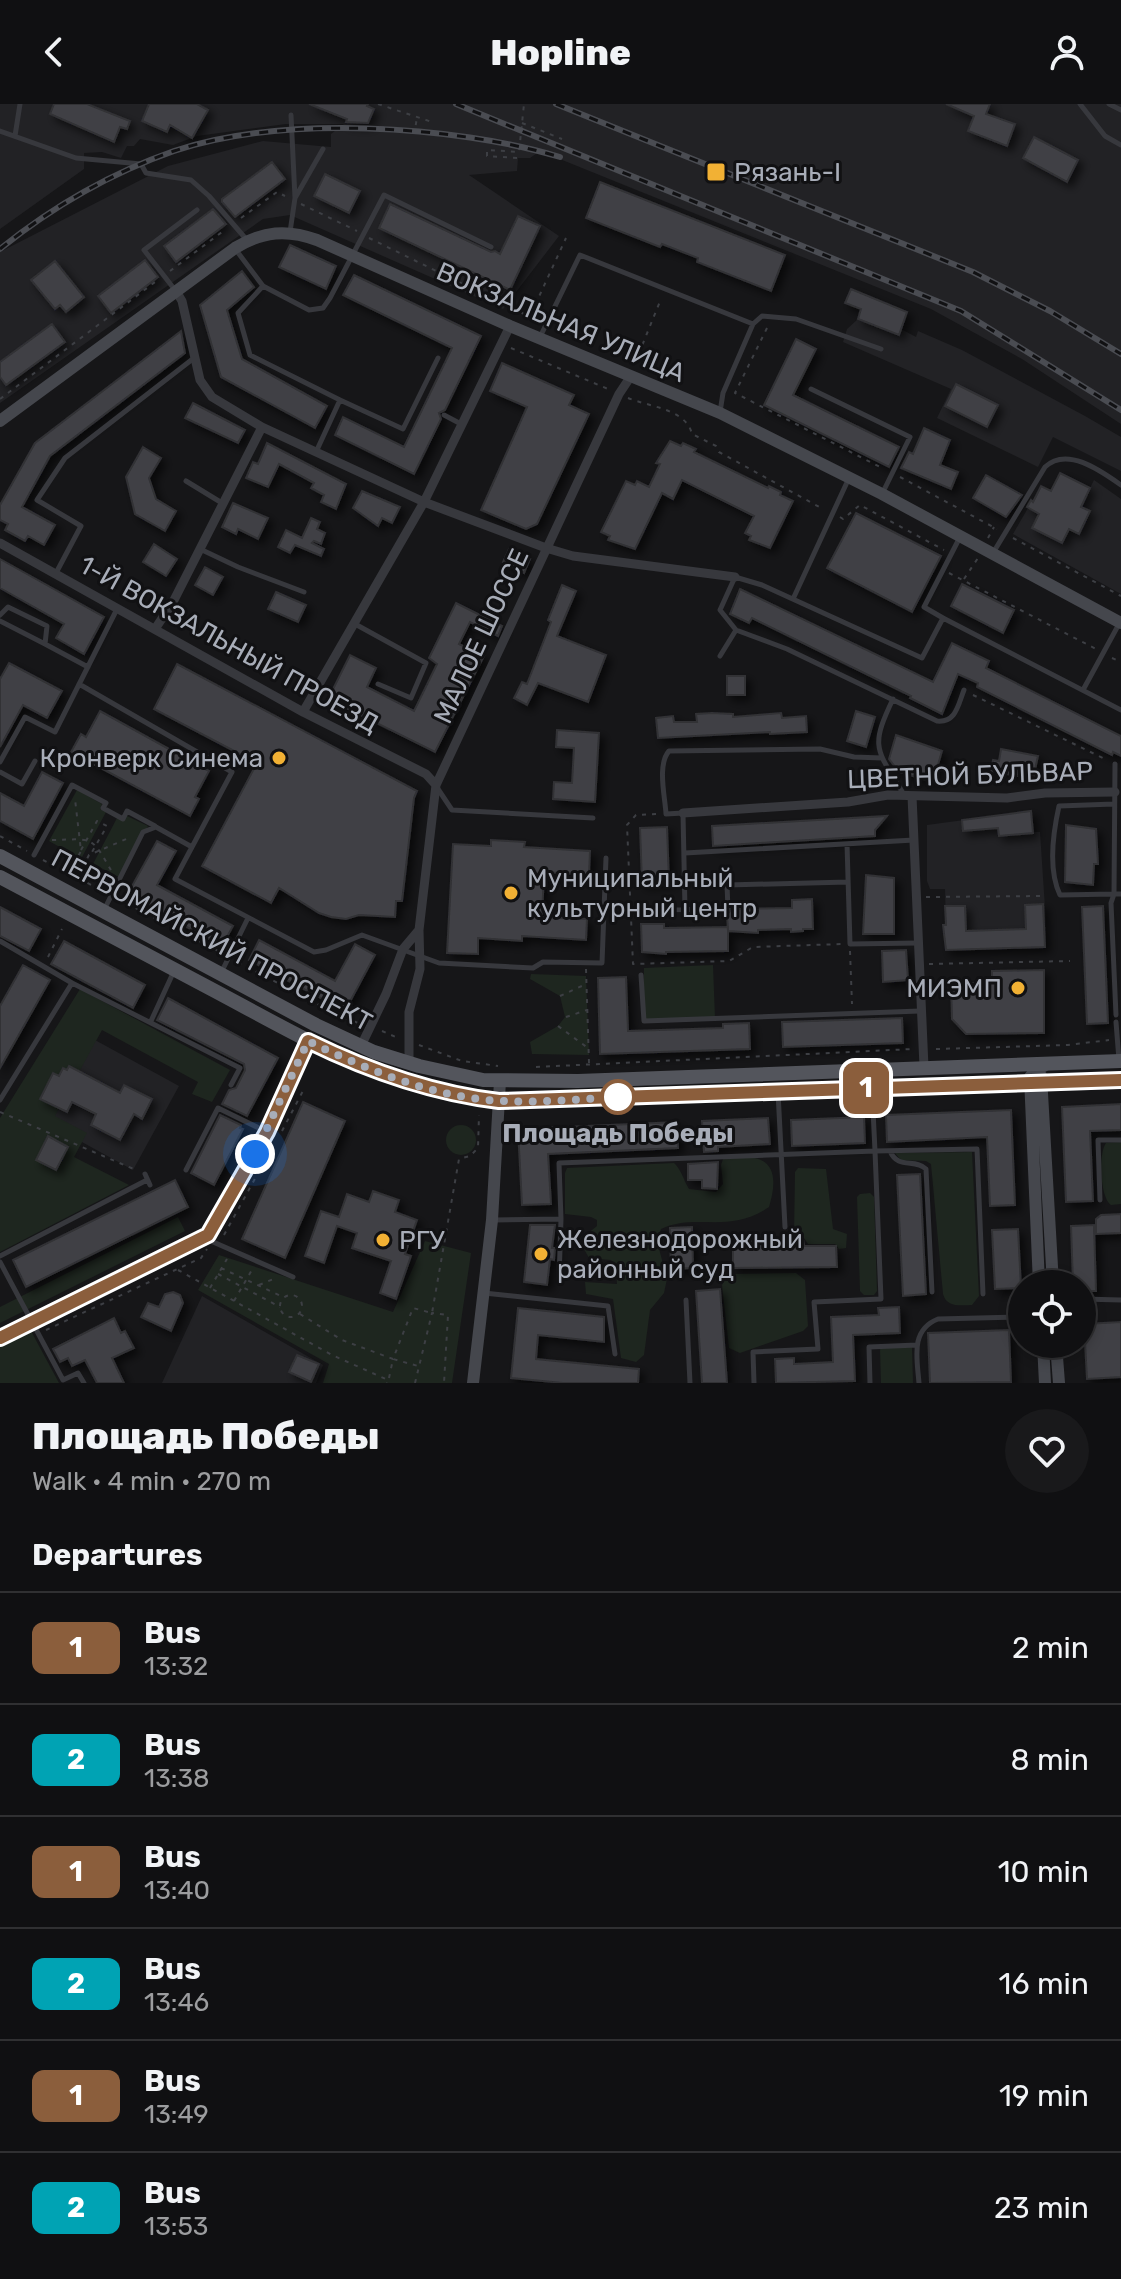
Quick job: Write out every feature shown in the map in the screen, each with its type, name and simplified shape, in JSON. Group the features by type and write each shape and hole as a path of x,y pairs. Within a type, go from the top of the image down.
{"main road":[{"name":"ВОКЗАЛЬНАЯ УЛИЦА","path":"0,421 247,240 273,232 290,232 317,240 510,326 720,413 882,494 1120,623"},
{"name":"ПЕРВОМАЙСКИЙ ПРОСПЕКТ","path":"0,856 361,1046 409,1063 463,1076 924,1067 1121,1080"},
{"name":"ПЕРВОМАЙСКИЙ ПРОСПЕКТ","path":"0,877 308,1041 369,1069 461,1096 499,1101 872,1088 1120,1061"},
{"path":"0,1338 203,1238 219,1219 267,1132 308,1041"},
{"path":"1036,1072 1039,1270"},
{"path":"1036,1072 1052,1270"},
{"path":"473,1383 492,1220 501,1074"},
{"path":"1044,1358 1045,1383"},
{"path":"1057,1358 1059,1383"}],"street":[{"path":"176,291 182,301 200,380 212,397 262,427 424,502 546,548 573,556 735,577"},
{"path":"303,712 424,502 510,326"},
{"name":"МАЛОЕ ШОССЕ","path":"409,1063 409,1012 420,969 419,930 436,785 619,394 631,376"},
{"path":"155,629 173,602 262,427"},
{"name":"1-Й ВОКЗАЛЬНЫЙ ПРОЕЗД","path":"0,543 303,712 426,774 436,785"},
{"name":"ЦВЕТНОЙ БУЛЬВАР","path":"683,813 908,796 1007,798 1045,793 1115,792"},
{"path":"908,796 914,840 924,1067"},
{"path":"361,1046 403,949 419,930"}],"lane":[{"path":"15,136 20,104"},
{"path":"1080,104 1105,136 1121,145"},
{"path":"1109,104 1121,110"},
{"path":"290,232 294,200 291,115"},
{"path":"0,131 76,158 141,164 146,173 191,180 247,240"},
{"path":"294,200 323,149"},
{"path":"235,248 263,286 309,310 323,308 341,280 384,195 491,247"},
{"path":"176,291 144,250 197,210"},
{"path":"539,338 580,255 753,324"},
{"path":"263,286 238,313 250,355 403,429 438,358"},
{"path":"720,413 723,393 753,324 762,316 786,317 881,349"},
{"path":"56,574 81,526 37,500 54,471 65,458 195,358"},
{"path":"811,389 910,437 882,494"},
{"path":"316,452 340,400"},
{"path":"416,401 423,405"},
{"path":"444,415 462,424"},
{"path":"993,553 1045,467 1052,461 1060,458 1082,463 1121,485"},
{"path":"793,599 849,477"},
{"path":"186,481 222,504"},
{"path":"961,536 924,607 1121,710"},
{"path":"200,549 304,592"},
{"path":"943,618 922,658 762,585 735,577 720,610 736,630 787,649 937,721 946,722 954,717 964,690"},
{"path":"45,644 47,626 8,607 0,618 45,644 88,667"},
{"path":"0,762 25,717 55,732 118,608"},
{"path":"1083,690 1120,623"},
{"path":"354,624 426,663 411,698 378,684"},
{"path":"720,656 736,630"},
{"path":"79,684 232,772 175,879 314,952 362,935 439,963 533,968 543,962 602,963 606,858"},
{"path":"893,699 878,731 877,742 882,758 908,796"},
{"path":"685,910 683,813 666,814 663,767 664,756 669,751 820,749 854,757 882,758"},
{"path":"0,772 22,784 35,761"},
{"path":"1115,764 1118,894 1111,903 1120,1061"},
{"path":"34,855 72,785 106,803 103,808 123,819 127,811 192,847"},
{"path":"436,785 452,810 593,818"},
{"path":"1114,804 1059,806 1053,830 1055,885 1060,895 1118,894"},
{"path":"103,911 143,832 156,827"},
{"path":"685,853 914,840"},
{"path":"847,844 850,944 918,943"},
{"path":"646,910 728,909 727,885 848,882"},
{"path":"221,974 248,918"},
{"path":"0,941 72,983 240,1068 231,1085"},
{"path":"151,1021 175,970"},
{"path":"641,975 644,1021 921,1011"},
{"path":"0,1100 72,983"},
{"path":"754,1383 753,1352 818,1349 814,1302 881,1299 872,1088"},
{"path":"778,1091 785,1227"},
{"path":"186,1170 218,1108 267,1132"},
{"path":"1100,1200 1098,1140 1121,1140"},
{"path":"559,1280 559,1163 977,1149 983,1294"},
{"path":"890,1151 893,1158 902,1164 918,1164 926,1169 932,1292"},
{"path":"84,1383 78,1373 63,1380 0,1259 147,1180"},
{"path":"492,1220 561,1219"},
{"path":"203,1238 293,1277"},
{"path":"483,1293 608,1306 615,1354"},
{"path":"1096,1299 1121,1300"},
{"path":"686,1300 690,1383"},
{"path":"919,1383 917,1345 923,1328 938,1319 1008,1317"},
{"path":"870,1383 869,1347 917,1345"}],"path":[{"path":"378,104 432,122"},
{"path":"517,158 487,156 487,150 519,152 523,104"},
{"path":"292,129 378,127 415,130 417,117"},
{"path":"522,123 562,139"},
{"path":"0,399 277,192 524,314 531,314 566,238"},
{"path":"631,376 666,289"},
{"path":"767,328 735,393 1121,596"},
{"path":"501,344 619,394 683,417 692,434 716,446 719,452 843,519 860,505 944,549 943,570 1121,662"},
{"path":"964,690 1115,764"},
{"path":"74,786 81,851"},
{"path":"666,814 636,815 627,825 633,964 729,961 753,947 850,944 852,1014"},
{"path":"69,873 97,821 107,826 77,877"},
{"path":"89,855 143,832"},
{"path":"0,836 342,1017 501,1074"},
{"path":"43,839 87,839 97,844 118,882"},
{"path":"917,898 1043,896"},
{"path":"44,967 62,929"},
{"path":"919,964 1070,961"},
{"path":"586,963 590,1064"},
{"path":"560,996 586,984"},
{"path":"566,1017 587,1010"},
{"path":"558,1026 589,1048"},
{"path":"533,1067 1068,1045 1117,1039"},
{"path":"0,1112 147,1180"},
{"path":"415,1383 432,1313 459,1159 470,1156 478,1148 479,1115"},
{"path":"209,1289 232,1250"},
{"path":"234,1302 258,1262"},
{"path":"221,1268 284,1298 295,1296 301,1300 300,1314"},
{"path":"177,1269 332,1355 388,1381 413,1308 448,1315 444,1383"},
{"path":"218,1274 280,1307 286,1316 300,1314"},
{"path":"258,1286 286,1274"},
{"path":"280,1307 284,1298"},
{"path":"300,1314 342,1340 419,1366"},
{"path":"280,1327 286,1316"}],"shaded area":[{"path":"0,104 1121,104 1121,424 1022,359 931,309 540,151 530,158 518,158 517,171 469,175 559,236 503,309 290,215 263,219 0,403 0,252 168,166 263,141 331,147 331,134 344,124 286,124 197,136 173,145 140,139 134,146 127,146 121,158 102,152 84,153 84,169 0,229"},
{"path":"858,319 898,335 901,329 916,337 918,331 962,350 1085,416 1121,437 1121,471 1053,437 1038,467 937,418 951,389 843,342 847,329"},
{"path":"1060,473 1090,488 1094,480 1121,499 1121,594 1013,534 1028,508 1051,491"},
{"path":"77,790 102,804 100,809 106,812 81,859 49,841"},
{"path":"1031,811 1033,832 1040,832 1045,947 946,950 943,925 946,925 945,889 930,889 927,881 927,825"},
{"path":"127,816 148,826 121,878 93,864 117,818"},
{"path":"713,965 715,1018 644,1021 644,968"},
{"path":"531,974 586,976 589,1055 532,1054 530,1042 558,1026 565,1017 560,996 530,979"},
{"path":"80,989 230,1070 212,1102 192,1094 198,1082 102,1030 55,1116 87,1133 74,1157 129,1185 0,1252 0,1118"},
{"path":"64,1023 179,1086 133,1170 18,1107"},
{"path":"461,1125 472,1129 476,1140 472,1151 461,1155 450,1151 446,1140 450,1129"},
{"path":"1121,1142 1121,1204 1111,1205 1102,1185 1103,1148 1106,1143"},
{"path":"972,1152 979,1296 972,1305 959,1305 948,1302 943,1294 931,1164 901,1160 895,1153"},
{"path":"748,1157 765,1162 770,1168 773,1190 769,1207 740,1220 687,1222 661,1229 657,1241 667,1279 664,1293 650,1310 644,1355 636,1362 621,1358 613,1299 586,1294 585,1282 617,1284 616,1265 611,1260 589,1258 584,1249 587,1234 597,1226 597,1220 565,1214 567,1168 674,1163 689,1189 716,1192 723,1184 723,1159"},
{"path":"798,1168 826,1169 833,1229 847,1234 846,1248 839,1249 835,1244 808,1244 804,1238 794,1236 795,1172"},
{"path":"870,1193 874,1197 877,1291 874,1295 864,1295 860,1291 857,1197"},
{"path":"178,1217 185,1231 0,1323 0,1307"},
{"path":"425,1241 471,1253 452,1383 323,1383 329,1364 198,1290 219,1255 393,1312"},
{"path":"796,1273 805,1280 808,1326 803,1331 740,1353 729,1348 722,1285 726,1277 731,1274"},
{"path":"202,1296 323,1365 316,1383 162,1383"},
{"path":"31,1331 59,1383 0,1383 0,1347"},
{"path":"912,1347 913,1383 881,1383 880,1348"}],"building":[{"path":"54,104 87,104 130,121 127,129 120,127 114,142 50,114"},
{"path":"149,104 197,104 208,110 192,138 170,125 167,132 142,121"},
{"path":"309,104 368,104 374,109 368,123 346,122 347,119"},
{"path":"946,104 990,104 986,114 1015,124 1007,146 968,131 974,116"},
{"path":"1034,137 1078,160 1067,182 1023,158"},
{"path":"272,162 285,179 235,217 222,199"},
{"path":"325,174 360,191 349,213 314,196"},
{"path":"600,182 785,255 771,291 697,262 698,258 662,244 660,247 586,218"},
{"path":"390,204 500,254 518,216 540,226 510,290 379,228"},
{"path":"213,209 226,224 176,262 164,246"},
{"path":"290,245 336,266 326,289 279,267"},
{"path":"145,260 158,277 111,313 98,296"},
{"path":"55,261 84,297 66,312 60,305 55,309 31,280"},
{"path":"242,271 254,287 227,310 242,359 327,406 315,428 221,377 200,305"},
{"path":"354,275 481,336 445,410 439,413 441,419 414,474 335,435 343,417 404,447 452,348 343,295"},
{"path":"851,289 907,312 899,335 858,319 861,309 845,303"},
{"path":"52,324 65,342 6,385 0,377 0,362"},
{"path":"181,331 185,353 50,456 22,507 55,525 44,545 28,536 25,541 5,530 8,524 0,520 0,505 35,443"},
{"path":"796,339 816,349 793,395 899,447 889,467 764,405"},
{"path":"502,363 574,395 569,405 589,414 537,524 526,529 481,510 527,407 490,391"},
{"path":"956,384 998,405 987,427 945,406"},
{"path":"193,403 245,430 238,443 185,418"},
{"path":"924,428 950,440 940,465 958,472 951,489 901,468 909,452 913,454"},
{"path":"670,441 696,449 694,452 769,486 793,501 770,548 749,540 751,536 745,533 754,516 682,480 673,499 662,493 635,549 608,540 610,536 601,532 626,481 635,485 637,481 649,487 660,464 656,463"},
{"path":"267,443 346,484 336,509 321,502 324,495 311,488 314,483 279,464 268,487 246,478 253,462 258,464"},
{"path":"143,447 161,458 149,478 156,499 176,511 165,531 135,514 126,477"},
{"path":"1060,473 1090,488 1081,507 1090,511 1079,534 1069,529 1062,543 1032,528 1039,514 1027,507 1041,486 1051,491"},
{"path":"986,475 1022,495 1006,517 973,498"},
{"path":"362,491 400,507 392,523 382,518 378,526 353,508"},
{"path":"233,503 268,518 258,539 238,529 236,534 222,527"},
{"path":"856,513 941,556 912,612 827,568"},
{"path":"311,518 320,522 317,529 325,533 321,544 312,543 324,549 321,556 295,545 290,553 278,547 286,530 302,538"},
{"path":"154,544 177,559 166,576 143,562"},
{"path":"509,549 530,559 524,573 503,562"},
{"path":"0,559 104,617 84,654 56,638 64,624 0,588"},
{"path":"205,567 223,577 213,595 195,585"},
{"path":"962,584 1014,610 1003,633 951,606"},
{"path":"562,585 576,591 557,636 606,655 588,702 538,683 527,705 514,698 522,682 527,684"},
{"path":"740,589 933,682 952,643 989,661 986,668 1121,736 1121,756 1113,752 1112,755 977,687 978,683 958,674 942,714 752,618 749,623 730,614"},
{"path":"276,592 306,605 298,622 268,609"},
{"path":"456,603 502,626 498,636 470,622 459,644 484,656 435,752 328,699 350,655 376,668 367,687 414,711 437,664 429,658"},
{"path":"9,663 62,691 47,718 23,705 0,747 0,679"},
{"path":"177,664 417,791 402,901 396,901 395,917 331,917 279,888 271,903 202,866 257,763 154,709"},
{"path":"727,676 745,676 745,695 727,695"},
{"path":"100,711 209,771 195,797 199,799 190,816 71,752 81,734 86,737"},
{"path":"856,711 875,717 866,747 847,741"},
{"path":"781,713 782,718 806,716 807,732 658,738 656,718 673,716 674,722 697,722 696,714 733,714 733,717"},
{"path":"557,730 599,733 595,802 553,799 554,782 572,783 574,748 556,747"},
{"path":"896,735 942,751 933,782 899,772 889,759"},
{"path":"1001,749 1038,756 1033,779 991,771 993,760 999,761"},
{"path":"42,772 63,783 33,839 0,821 0,793 24,806"},
{"path":"1031,811 1033,833 999,836 998,828 963,831 962,820"},
{"path":"887,816 875,830 875,836 713,846 712,826"},
{"path":"1066,825 1096,829 1098,864 1094,864 1093,885 1065,882"},
{"path":"667,827 669,882 642,883 640,828"},
{"name":"Муниципальный культурный центр","path":"491,840 525,842 524,847 590,851 589,875 544,872 542,917 587,919 586,940 522,936 522,941 478,938 478,954 447,953 453,844 491,846"},
{"path":"157,841 176,851 157,885 233,926 222,946 127,895"},
{"path":"866,875 894,878 894,934 863,934"},
{"path":"812,899 813,929 791,932 791,929 758,930 758,933 728,931 727,914 733,909 792,908 792,900"},
{"path":"1043,904 1045,947 946,950 943,925 946,925 945,906 965,906 966,931 1026,929 1025,905"},
{"path":"1103,906 1108,1023 1087,1024 1082,907"},
{"path":"0,907 41,929 29,951 0,936"},
{"path":"641,924 664,924 664,928 728,927 728,951 642,952"},
{"path":"259,940 335,981 355,944 375,955 345,1011 249,960"},
{"path":"64,941 145,985 133,1008 51,964"},
{"path":"906,950 908,980 883,982 882,951"},
{"path":"23,965 50,980 0,1068 0,1006"},
{"name":"МИЭМП","path":"1044,970 1044,1033 966,1034 952,1019 951,983 992,983 992,971"},
{"path":"626,977 628,1031 723,1028 723,1024 749,1023 750,1049 600,1054 598,978"},
{"path":"168,998 278,1058 247,1116 222,1104 229,1090 236,1088 245,1070 244,1064 157,1020"},
{"path":"902,1018 903,1043 783,1047 782,1022"},
{"path":"69,1066 120,1093 124,1085 152,1099 142,1119 134,1114 120,1140 91,1125 96,1114 72,1102 67,1112 40,1099 53,1073 59,1076 63,1068 67,1070"},
{"path":"303,1102 345,1121 285,1258 242,1239"},
{"path":"1121,1104 1121,1130 1090,1131 1093,1201 1066,1202 1062,1107"},
{"path":"1011,1110 1015,1205 990,1206 987,1137 887,1142 886,1115"},
{"path":"220,1115 243,1129 214,1185 191,1173"},
{"path":"864,1117 865,1143 792,1146 791,1120"},
{"path":"768,1118 770,1144 718,1147 718,1151 704,1152 702,1121"},
{"path":"677,1122 678,1148 548,1154 551,1204 522,1205 518,1129"},
{"path":"48,1136 68,1147 56,1170 36,1160"},
{"path":"718,1162 717,1189 702,1188 702,1180 688,1180 688,1164"},
{"path":"920,1174 926,1294 903,1296 897,1175"},
{"path":"175,1180 188,1207 26,1287 13,1260"},
{"name":"РГУ","path":"373,1191 399,1200 395,1212 417,1220 405,1254 411,1256 396,1299 380,1293 391,1261 352,1248 357,1233 337,1226 324,1263 305,1256 321,1211 339,1217 347,1194 369,1202"},
{"path":"1121,1214 1121,1233 1096,1234 1096,1219 1101,1215"},
{"name":"Железнодорожный районный суд","path":"530,1225 555,1225 554,1260 550,1259 547,1285 524,1282"},
{"path":"1094,1225 1095,1270 1073,1270 1071,1226"},
{"path":"692,1227 693,1268 671,1269 670,1228"},
{"path":"1018,1229 1020,1270 1008,1270 1008,1288 995,1289 992,1230"},
{"path":"803,1240 804,1246 836,1246 837,1267 733,1268 733,1242"},
{"path":"720,1289 727,1383 702,1383 696,1291"},
{"path":"173,1292 180,1295 183,1303 171,1331 141,1317 148,1303 159,1307 165,1294"},
{"path":"899,1307 900,1333 853,1335 855,1381 776,1383 775,1359 794,1358 794,1364 833,1362 831,1317 879,1315 878,1308"},
{"path":"518,1308 604,1317 604,1342 538,1335 536,1359 639,1369 638,1383 563,1383 511,1378"},
{"path":"114,1318 121,1333 125,1331 134,1348 112,1358 124,1383 97,1383 85,1360 72,1366 68,1358 60,1362 53,1349"},
{"path":"1121,1322 1121,1377 1087,1379 1086,1358 1096,1358 1096,1323"},
{"path":"1008,1330 1011,1382 930,1383 928,1333"},
{"path":"297,1355 319,1364 311,1382 289,1372"}],"railway":[{"path":"456,104 961,311 1121,410"},
{"path":"556,104 973,272 1050,311 1121,354"},
{"path":"0,249 61,205 151,160 217,140 265,132 367,128 419,132 517,146 560,157"}],"bus line":[{"name":"1","path":"0,1338 208,1235 267,1132 308,1041 369,1069 413,1084 461,1096 499,1101 1121,1080"}],"place":[{"name":"Рязань-I","path":"716,172"},
{"name":"Кронверк Синема","path":"279,758"},
{"name":"Муниципальный культурный центр","path":"511,893"},
{"name":"МИЭМП","path":"1018,988"},
{"name":"Площадь Победы","path":"618,1097"},
{"name":"РГУ","path":"383,1240"},
{"name":"Железнодорожный районный суд","path":"541,1254"}],"route":[{"path":"255,1154 308,1041 369,1069 461,1096 499,1101 632,1097 618,1097"}]}
